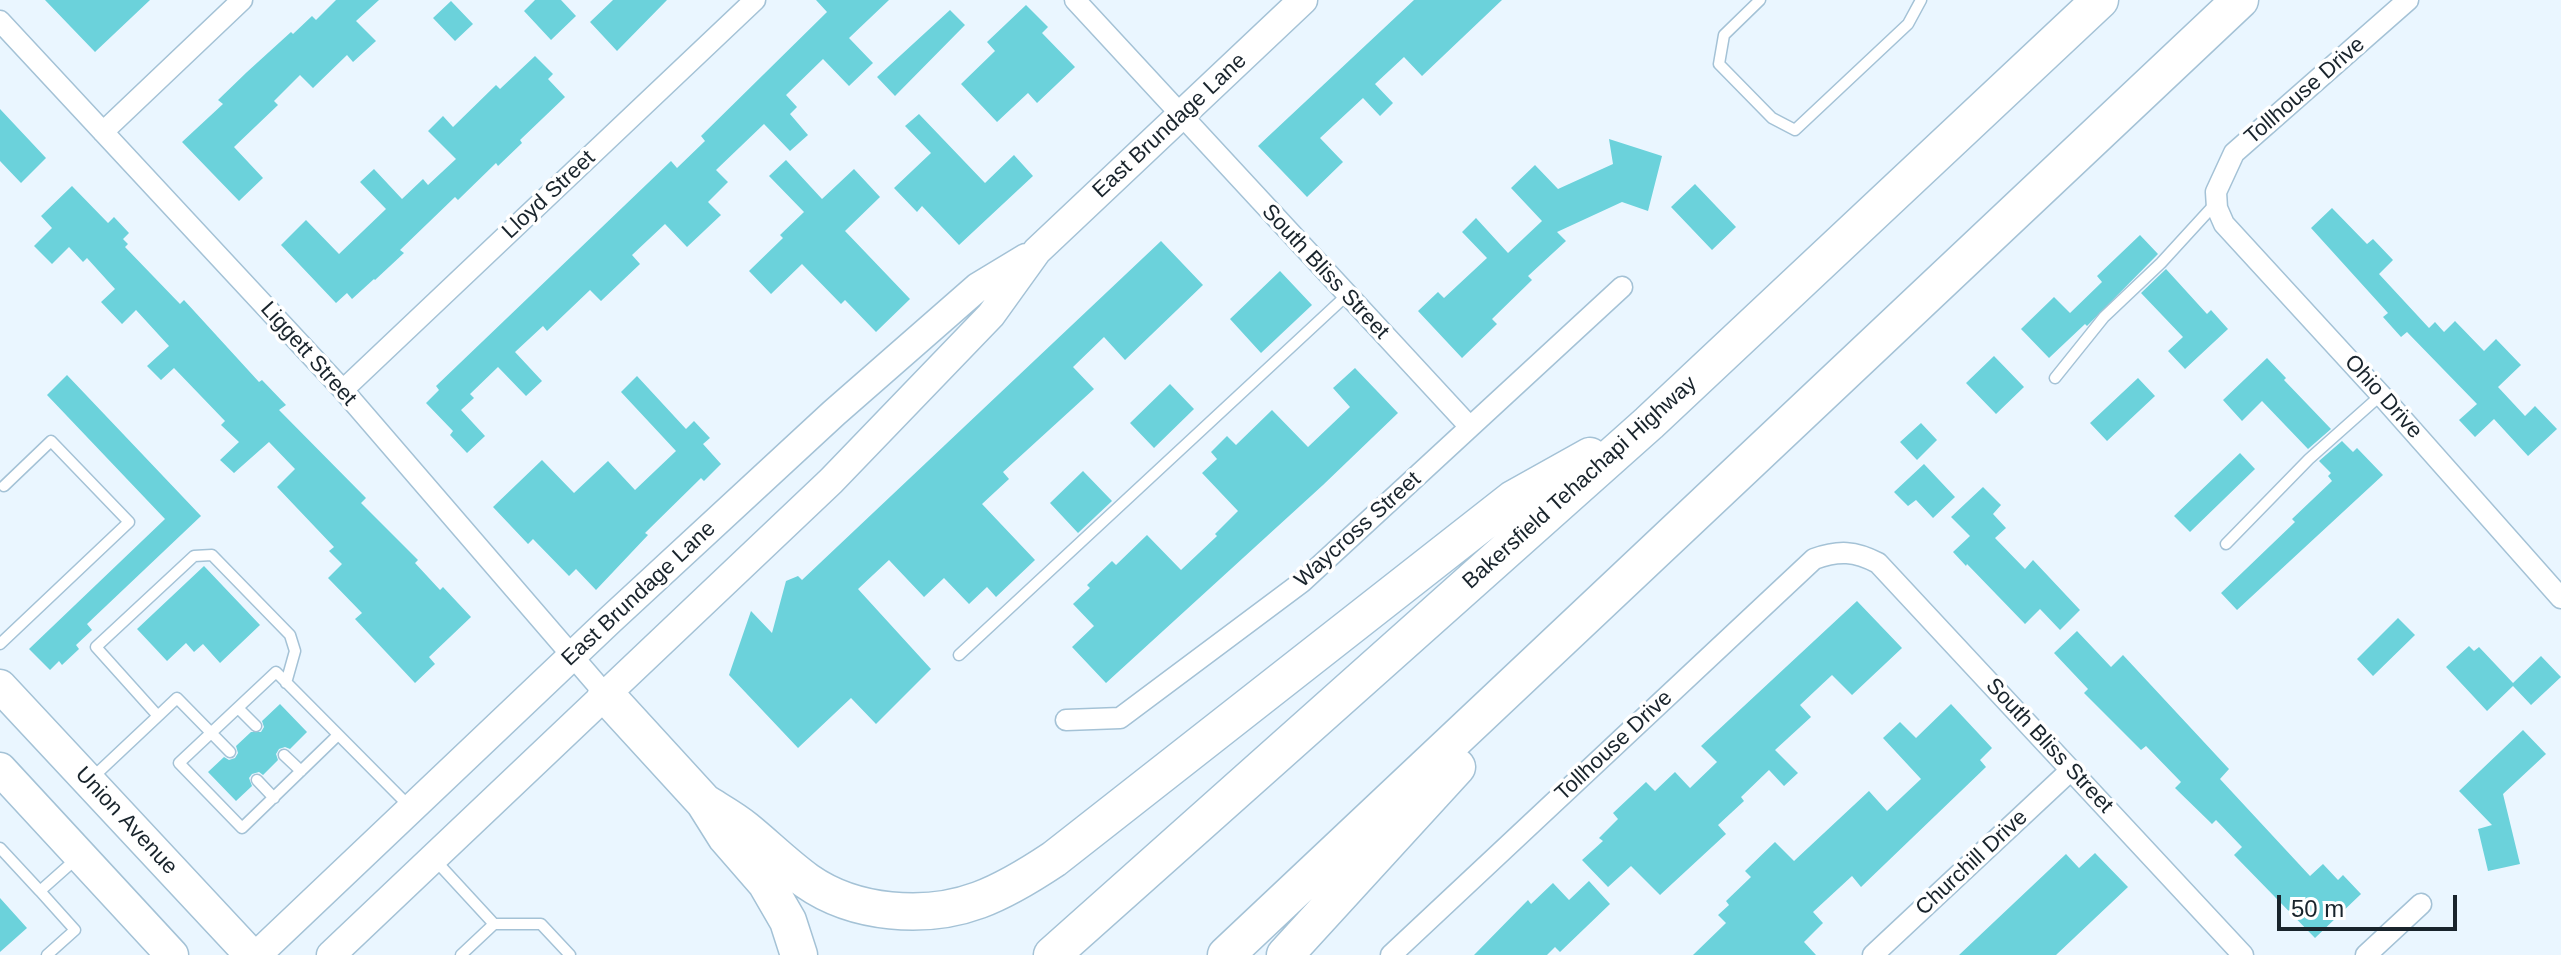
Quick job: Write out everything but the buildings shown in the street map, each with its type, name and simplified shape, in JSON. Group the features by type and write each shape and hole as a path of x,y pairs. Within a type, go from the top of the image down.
{"highway":[{"name":"Bakersfield Tehachapi Highway","path":"1052,955 1649,423 2100,0"},
{"path":"1226,955 2240,0"},
{"path":"704,802 743,827 808,882 845,900 901,911 935,911 976,902 1026,878 1054,859 1513,499 1649,423"},
{"path":"1285,955 1681,525"},
{"name":"Union Avenue","path":"0,686 254,955"},
{"path":"606,695 704,802 726,837 766,883 788,921 799,955"},
{"path":"4,780 80,855 172,955"}],"main road":[{"name":"East Brundage Lane","path":"331,955 852,460 991,315 1037,251 1303,0"},
{"name":"East Brundage Lane","path":"254,955 834,413 978,287 1037,251"}],"street":[{"path":"103,132 242,0"},
{"name":"Lloyd Street","path":"343,390 755,0"},
{"name":"South Bliss Street","path":"1075,0 1470,427"},
{"name":"Tollhouse Drive","path":"2216,197 2234,153 2408,0"},
{"name":"Liggett Street","path":"0,21 343,390 606,695"},
{"name":"Ohio Drive","path":"2216,197 2224,224 2561,598"},
{"name":"Waycross Street","path":"1066,720 1120,718 1302,582 1622,287"},
{"name":"South Bliss Street","path":"1846,551 1862,554 1878,563 2243,955"},
{"name":"Tollhouse Drive","path":"1391,955 1814,559 1832,552 1846,551"},
{"name":"Churchill Drive","path":"1873,955 2071,770"},
{"path":"2366,955 2421,904"}],"lane":[{"path":"1760,0 1724,35 1719,64 1772,118 1795,130 1908,24 1921,0"},
{"path":"2055,378 2104,317 2161,263 2216,197"},
{"path":"959,655 1347,295"},
{"path":"2226,544 2309,459 2381,395"},
{"path":"0,644 129,522 51,441 4,486"},
{"path":"158,716 96,647 194,556 212,555 290,635 295,651 286,683"},
{"path":"338,735 242,828 179,763 276,672 411,809"},
{"path":"89,781 177,698 230,752"},
{"path":"238,708 256,726"},
{"path":"284,755 301,771"},
{"path":"257,780 274,798"},
{"path":"0,848 75,930 47,955"},
{"path":"40,891 80,855"},
{"path":"433,858 494,924"},
{"path":"461,955 494,924 541,924 570,955"}]}
